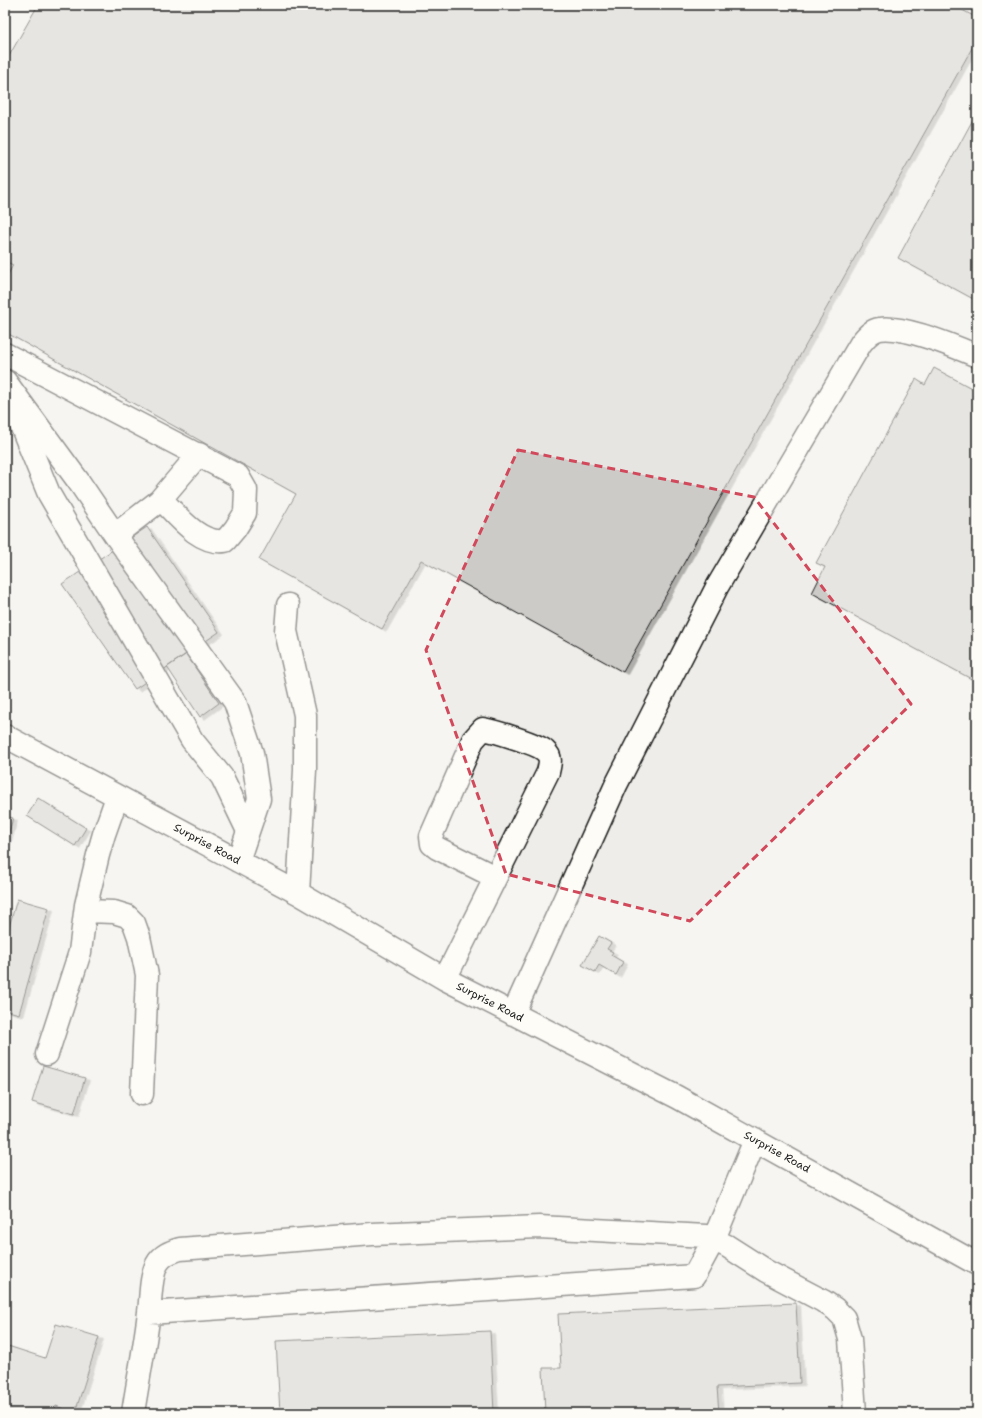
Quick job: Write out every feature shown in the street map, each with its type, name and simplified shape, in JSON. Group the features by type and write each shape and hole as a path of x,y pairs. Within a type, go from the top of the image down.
{"lane":[{"path":"513,1014 616,785 717,587 861,343 870,333 879,329 892,329 947,344 977,356"},
{"path":"5,354 158,435 199,454 238,476 246,490 245,513 228,537 224,541 217,542 203,538 185,524 161,499"},
{"path":"5,381 79,482 235,702 252,753 259,799 238,861"},
{"path":"5,385 49,494 192,740 222,777 248,831"},
{"path":"115,534 137,519 161,499 199,454"},
{"path":"288,605 286,630 305,715 305,770 298,894"},
{"path":"445,979 548,772 550,764 548,755 540,748 494,731 483,730 473,740 431,836 432,844 437,848 495,877"},
{"name":"Surprise Road","path":"5,736 298,894 445,979 677,1096 977,1264"},
{"path":"47,1054 80,952 86,911 98,855 117,796"},
{"path":"86,911 114,912 126,916 134,923 139,936 147,975 142,1094"},
{"path":"149,1313 694,1276 714,1239 755,1140"},
{"path":"133,1413 149,1313 153,1277 160,1259 168,1253 180,1249 372,1234 539,1227 706,1236 727,1246 766,1271 823,1301 835,1309 844,1318 850,1339 855,1413"}],"highlighted area":[{"path":"518,450 754,497 911,704 690,921 506,874 426,650"}],"shaded area":[{"path":"5,5 977,5 977,1413 5,1413"}],"building":[{"path":"38,5 953,5 977,18 977,39 623,672 421,560 382,629 259,560 296,494 5,332 5,280 13,265 5,261 5,63"},
{"path":"977,112 977,301 898,258"},
{"path":"934,368 977,391 977,682 812,593 825,567 816,563 916,379 925,385"},
{"path":"147,527 219,632 135,689 62,584"},
{"path":"186,654 219,703 200,717 167,667"},
{"path":"38,798 86,828 75,846 27,816"},
{"path":"5,816 13,818 5,846"},
{"path":"17,899 49,908 19,1014 5,1010 5,941"},
{"path":"599,936 611,943 607,949 613,952 611,955 623,962 616,975 599,965 595,972 582,965"},
{"path":"43,1066 85,1078 74,1114 32,1102"},
{"path":"796,1303 800,1383 717,1387 719,1413 545,1413 543,1368 561,1368 558,1314"},
{"path":"56,1324 99,1337 75,1413 56,1406 54,1413 5,1413 5,1345 45,1358"},
{"path":"490,1331 494,1413 280,1413 276,1341"}]}
